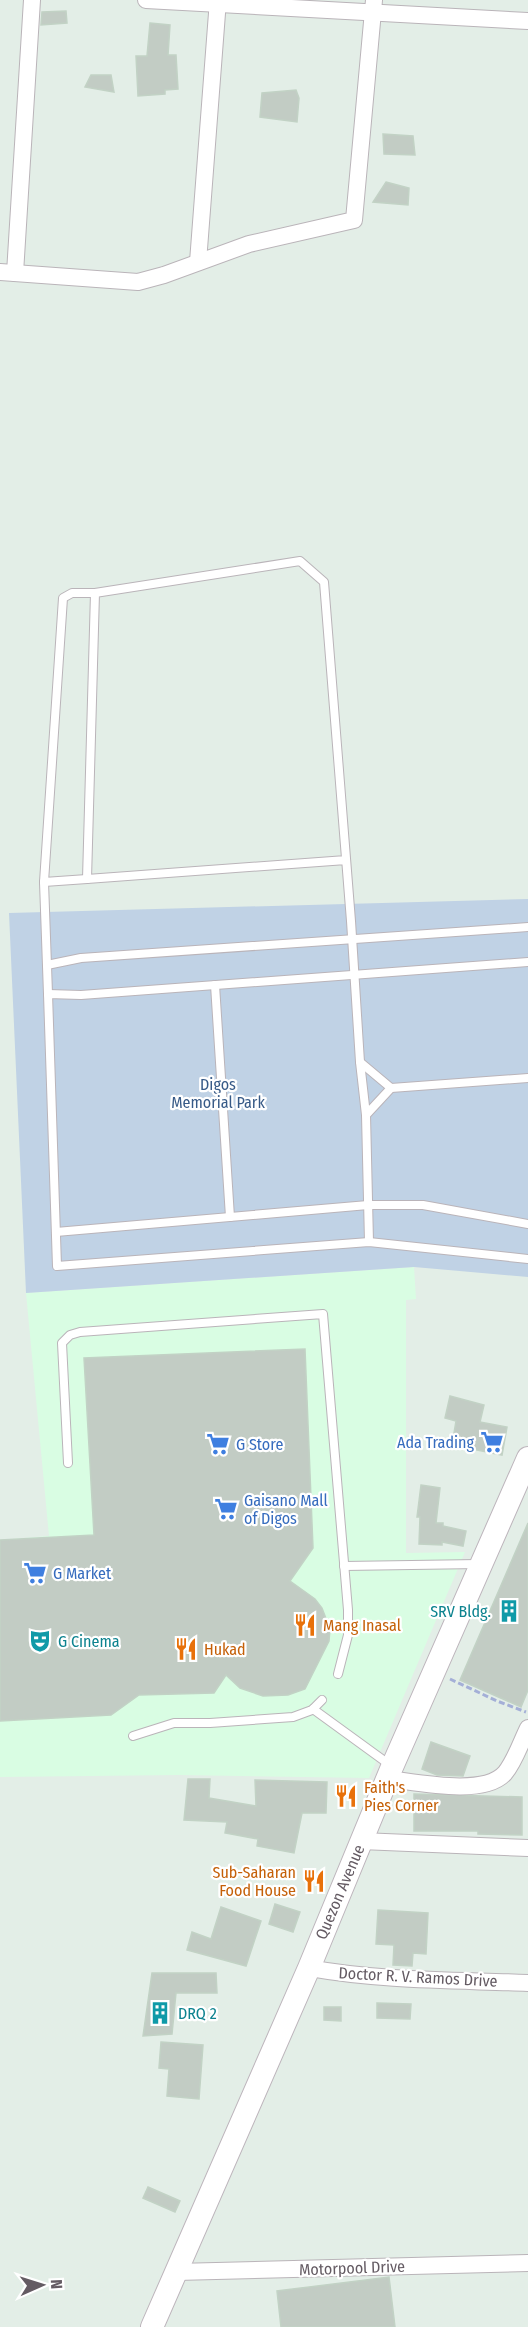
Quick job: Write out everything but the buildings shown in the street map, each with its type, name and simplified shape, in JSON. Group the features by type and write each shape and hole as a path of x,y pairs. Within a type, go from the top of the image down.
{"main road":[{"name":"Quezon Avenue","path":"152,2327 309,1968 480,1564 528,1458"}],"street":[{"path":"32,0 7,272 138,282 249,244 354,220 373,7"},
{"path":"146,0 373,7 528,21"},
{"path":"198,262 218,3"},
{"path":"390,1773 462,1786 489,1783 504,1774 528,1728"},
{"path":"361,1841 528,1848"},
{"name":"Doctor R. V. Ramos Drive","path":"309,1968 380,1977 528,1983"},
{"name":"Motorpool Drive","path":"176,2272 528,2263"}],"lane":[{"path":"369,1242 366,1115 360,1062 324,582 300,561 95,593 72,592 63,598 44,882 57,1266 369,1242 528,1259"},
{"path":"87,879 95,593"},
{"path":"44,882 346,860"},
{"path":"47,965 81,958 528,927"},
{"path":"48,994 81,995 528,962"},
{"path":"215,985 230,1217"},
{"path":"360,1062 391,1088"},
{"path":"366,1115 391,1088 528,1078"},
{"path":"56,1232 368,1205 423,1205 528,1224"},
{"path":"68,1463 62,1343 70,1335 80,1332 323,1314 348,1610 348,1635 338,1674"},
{"path":"344,1566 480,1564"},
{"path":"133,1736 174,1722 210,1723 293,1717 313,1709 322,1700"},
{"path":"313,1709 390,1773"}],"path":[{"path":"434,1671 528,1713"}],"shaded area":[{"name":"Gaisano Mall of Digos","path":"414,1267 416,1299 406,1300 406,1553 465,1552 369,1778 179,1775 0,1777 0,1540 49,1536 26,1293"}],"green space":[{"name":"Digos Memorial Park","path":"528,899 528,1277 414,1267 26,1293 9,913"}],"place":[{"name":"Ada Trading","path":"492,1442"},
{"name":"G Store","path":"218,1444"},
{"name":"Gaisano Mall of Digos","path":"226,1509"},
{"name":"G Market","path":"35,1573"},
{"name":"SRV Bldg.","path":"509,1611"},
{"name":"Mang Inasal","path":"305,1625"},
{"name":"G Cinema","path":"40,1641"},
{"name":"Hukad","path":"186,1649"},
{"name":"Faith's Pies Corner","path":"346,1796"},
{"name":"Sub-Saharan Food House","path":"314,1881"},
{"name":"DRQ 2","path":"160,2013"}]}
